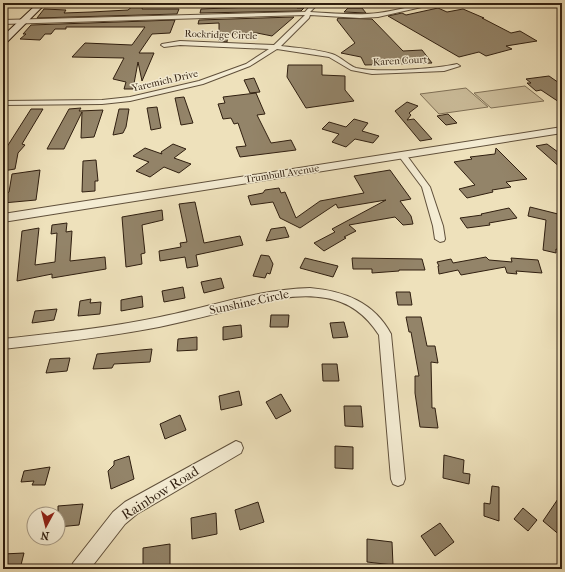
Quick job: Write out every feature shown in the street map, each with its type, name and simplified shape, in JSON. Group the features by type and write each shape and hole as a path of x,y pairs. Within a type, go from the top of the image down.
{"main road":[{"path":"3,41 42,3"}],"street":[{"name":"Yaremich Drive","path":"3,103 102,102 152,95 197,84 222,76 248,65 276,47 307,17 308,10 316,3"},
{"path":"3,22 24,20 307,14 348,16 370,15 436,3"},
{"name":"Rockridge Circle","path":"164,45 180,43 276,47"},
{"name":"Karen Court","path":"276,47 322,53 331,56 349,68 364,72 437,69 457,66"},
{"name":"Trumbull Avenue","path":"3,218 562,130"},
{"path":"402,155 426,187 438,226 440,239"},
{"name":"Sunshine Circle","path":"3,344 105,332 160,322 295,292 329,293 344,298 359,305 378,321 385,334 398,479"},
{"name":"Rainbow Road","path":"79,569 119,518 131,508 236,448"}],"shaded area":[{"path":"525,86 544,101 491,108 474,93"},
{"path":"466,88 488,107 439,114 420,94"}],"building":[{"path":"254,3 303,3 297,8 304,8 301,11 200,13 201,9 251,7 254,6"},
{"path":"133,6 143,6 142,9 179,9 177,14 37,18 44,9 66,10 64,13 128,10"},
{"path":"348,8 362,8 366,13 344,12"},
{"path":"438,8 447,12 463,9 484,18 482,18 511,33 520,31 537,41 506,46 512,49 486,56 479,52 459,57 388,16 402,13 406,15"},
{"path":"294,17 272,36 257,33 228,34 227,42 219,41 219,23 198,24 199,20"},
{"path":"338,18 372,19 403,51 422,50 432,63 365,65 361,57 341,53 355,43 337,20"},
{"path":"175,20 170,33 152,34 139,53 154,53 142,81 138,62 133,89 124,89 126,82 113,79 124,58 72,57 85,43 132,45 145,27 66,27 66,29 55,29 51,34 45,34 40,40 20,39 26,34 23,34 31,25"},
{"path":"288,65 322,65 322,75 345,76 345,90 354,101 306,108 287,77"},
{"path":"549,76 562,85 562,104 541,90 536,91 527,83 531,83 526,79"},
{"path":"254,78 260,92 250,93 244,80"},
{"path":"256,93 265,114 257,115 271,143 291,140 296,150 240,157 236,147 246,146 238,123 234,124 231,118 223,119 218,104 225,103 223,97"},
{"path":"184,97 193,123 181,125 175,98"},
{"path":"407,102 418,106 409,113 411,115 407,120 414,119 432,139 420,141 395,111"},
{"path":"157,107 161,128 151,130 147,108"},
{"path":"81,108 79,111 103,110 94,137 81,138 82,112 64,149 47,149 69,109"},
{"path":"31,109 43,109 22,144 25,145 18,153 15,169 3,171 3,153"},
{"path":"119,109 129,109 126,127 123,133 113,135"},
{"path":"448,114 457,123 446,125 437,116"},
{"path":"354,119 368,123 362,131 379,136 373,143 355,139 346,147 332,142 339,134 322,129 329,122 346,127"},
{"path":"173,144 186,149 174,158 191,164 179,173 164,167 150,177 136,171 149,162 133,156 145,148 162,154 161,152"},
{"path":"547,144 562,155 562,169 536,146"},
{"path":"496,148 527,179 506,182 511,187 492,190 493,192 467,198 459,189 475,185 454,162 472,159 470,157 495,154"},
{"path":"96,160 98,181 95,181 95,191 82,192 83,161"},
{"path":"40,170 36,200 3,203 3,196 9,192 12,174"},
{"path":"390,170 411,199 400,201 411,216 413,224 403,225 395,217 349,225 356,231 344,237 346,238 324,251 314,243 335,232 332,229 386,200 338,208 336,204 300,228 280,218 273,202 251,205 248,196 263,193 265,190 279,188 281,193 285,192 296,218 320,201 364,193 354,176"},
{"path":"195,202 204,243 240,236 243,245 196,255 198,266 187,268 185,257 160,261 159,251 181,247 180,243 187,242 179,204"},
{"path":"530,207 562,215 562,237 560,236 560,250 556,249 556,253 543,250 546,220 528,216"},
{"path":"509,208 517,218 489,223 490,225 467,228 460,218 482,215 481,214"},
{"path":"162,210 163,220 142,225 145,253 141,254 142,264 126,267 122,217"},
{"path":"67,223 66,232 72,231 70,261 105,257 106,269 52,278 52,274 17,281 22,231 39,228 35,265 55,262 57,233 51,234 52,225"},
{"path":"285,227 289,237 266,241 271,229"},
{"path":"261,255 269,256 273,264 270,274 267,273 265,278 253,276"},
{"path":"486,257 489,260 512,262 511,258 538,260 542,273 516,271 517,274 507,273 505,267 461,275 458,270 439,274 439,266 437,262 451,259 453,263"},
{"path":"305,258 338,266 333,277 300,268"},
{"path":"352,258 422,259 425,270 399,270 372,273 372,269 353,269"},
{"path":"221,278 224,288 204,293 201,282"},
{"path":"183,287 185,298 164,302 162,291"},
{"path":"396,292 410,292 412,305 398,305"},
{"path":"142,296 143,307 121,311 121,300"},
{"path":"91,299 90,303 101,302 100,314 78,316 80,301"},
{"path":"57,309 54,320 32,323 35,311"},
{"path":"271,315 289,315 288,327 270,327"},
{"path":"406,317 421,317 427,346 435,346 438,363 431,362 432,408 435,408 438,428 420,427 415,393 415,376 419,376 411,332 409,332"},
{"path":"344,322 348,337 333,338 330,323"},
{"path":"241,325 242,337 223,340 223,327"},
{"path":"197,337 197,350 177,351 178,339"},
{"path":"152,349 150,362 114,364 112,368 93,369 97,354"},
{"path":"70,358 67,371 46,373 50,359"},
{"path":"322,364 337,364 339,381 323,381"},
{"path":"239,391 242,405 221,410 219,396"},
{"path":"281,394 291,411 276,419 266,402"},
{"path":"344,406 361,406 363,427 345,426"},
{"path":"180,415 186,430 165,439 160,424"},
{"path":"335,446 353,447 353,469 335,468"},
{"path":"444,455 464,460 463,473 470,474 469,484 443,478"},
{"path":"129,456 134,479 111,489 108,471 114,465 114,461"},
{"path":"50,467 45,485 32,485 34,481 21,482 24,471"},
{"path":"492,486 499,487 499,521 484,516 484,503 490,504"},
{"path":"562,493 562,537 543,521"},
{"path":"258,502 264,522 240,530 235,510"},
{"path":"83,504 79,525 66,526 66,506 58,506"},
{"path":"523,508 537,520 528,531 514,519"},
{"path":"216,513 217,534 192,539 191,518"},
{"path":"440,523 454,542 435,556 421,536"},
{"path":"367,539 392,542 393,565 367,562"},
{"path":"170,544 170,566 156,569 143,569 143,548"},
{"path":"24,553 20,569 3,569 3,554"}]}
